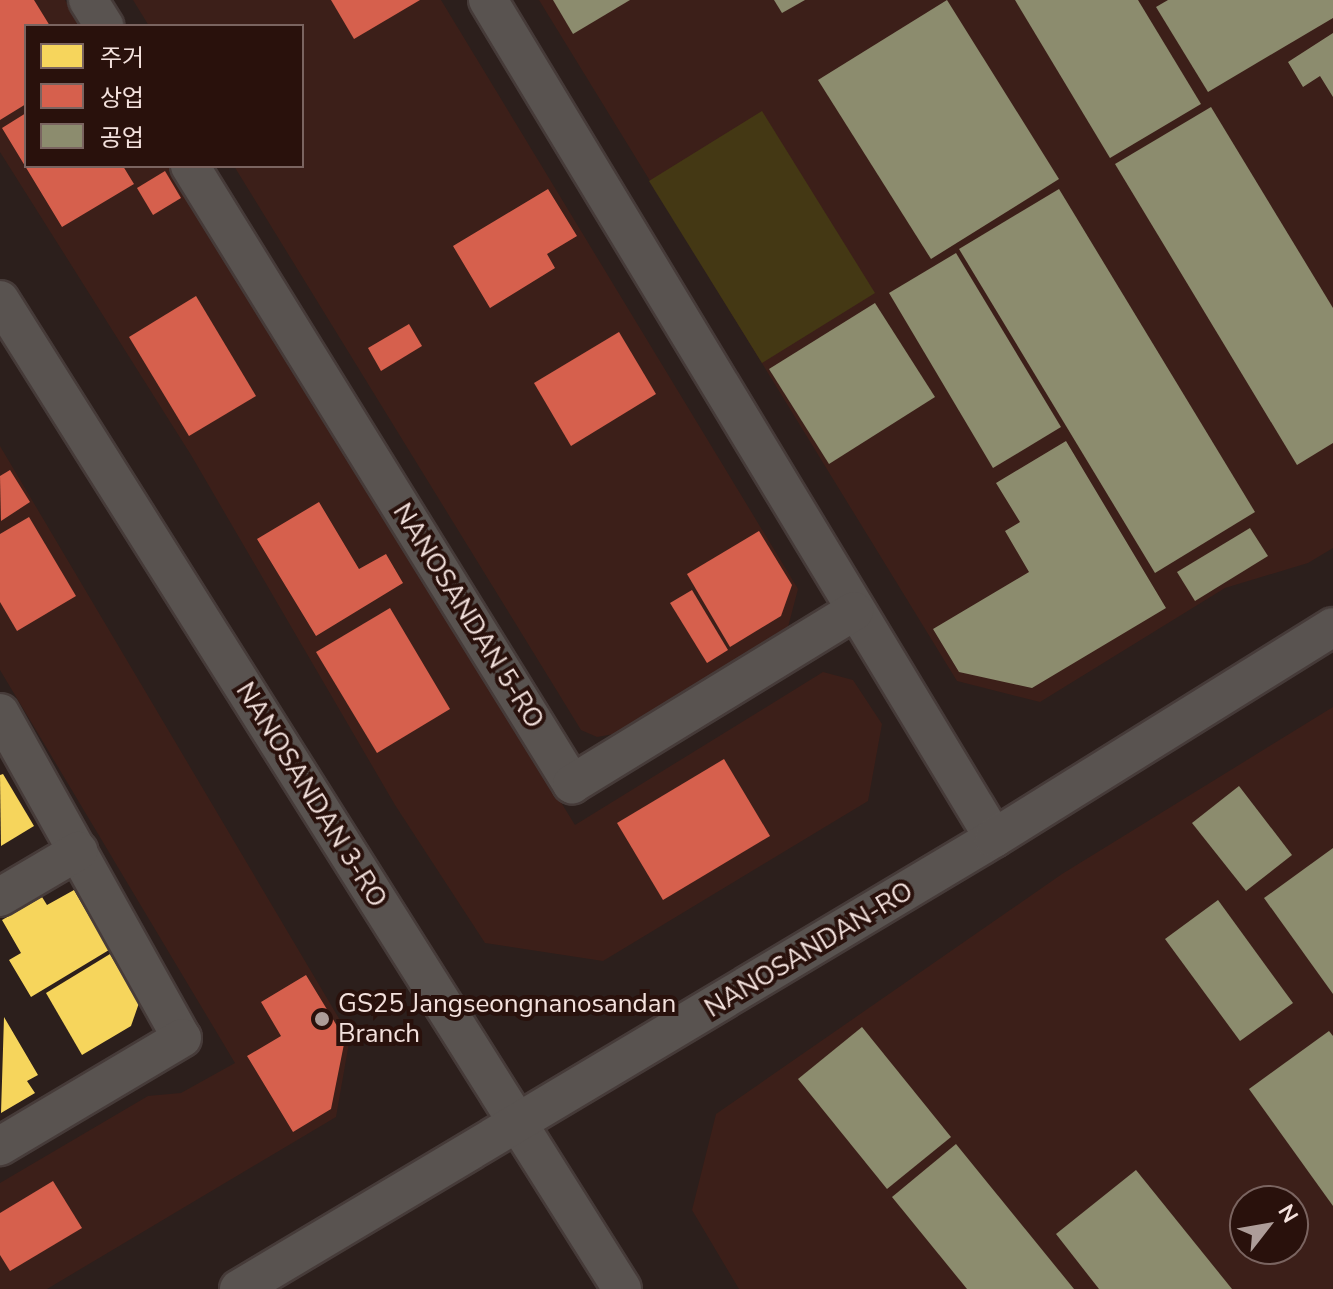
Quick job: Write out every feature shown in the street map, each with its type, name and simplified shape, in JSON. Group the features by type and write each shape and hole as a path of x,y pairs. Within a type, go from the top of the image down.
{"street":[{"path":"88,0 103,24"},
{"path":"488,0 854,611 994,838"},
{"name":"NANOSANDAN 5-RO","path":"191,168 572,784 854,611"},
{"name":"NANOSANDAN 3-RO","path":"0,300 622,1289"},
{"name":"NANOSANDAN-RO","path":"239,1289 994,838 1333,627"},
{"path":"0,713 182,1038 0,1146"},
{"path":"0,897 78,851"}],"shaded area":[{"path":"0,0 65,0 80,24 24,24 24,168 169,168 575,825 823,672 853,680 882,724 868,801 603,961 485,943 395,805 191,455 0,152"},
{"path":"133,0 441,0 798,589 788,627 614,734 597,737 581,730 235,168 304,168 304,24 148,24"},
{"path":"539,0 1333,0 1333,548 1308,563 1225,588 1040,702 957,681"},
{"path":"762,111 875,293 762,363 649,181"},
{"path":"0,446 350,1037 336,1117 47,1289 0,1289 0,1183 148,1096 181,1093 235,1063 0,670"},
{"path":"1333,707 1333,1289 739,1289 692,1210 716,1114 1062,874"}],"building: 주거":[{"path":"3,774 34,826 1,846 0,775"},
{"path":"74,890 109,950 31,997 9,960 21,953 2,920 42,897 47,905"},
{"path":"110,954 139,1003 131,1026 82,1055 46,993"},
{"path":"4,1017 38,1075 27,1081 35,1093 1,1113"}],"building: 상업":[{"path":"0,0 34,0 49,24 24,24 24,105 0,120"},
{"path":"331,0 420,0 354,39"},
{"path":"24,114 24,164 2,128"},
{"path":"26,168 124,168 134,184 62,227"},
{"path":"165,171 181,198 153,215 137,188"},
{"path":"548,189 577,236 547,254 555,268 490,308 453,246"},
{"path":"196,296 256,396 189,436 129,337"},
{"path":"409,324 422,346 381,371 368,348"},
{"path":"619,332 656,394 571,446 534,383"},
{"path":"10,470 30,502 1,521 0,476"},
{"path":"319,502 359,569 386,554 403,583 316,636 257,539"},
{"path":"29,517 76,596 17,631 0,602 0,534"},
{"path":"759,531 792,585 781,616 730,647 687,574"},
{"path":"692,590 728,650 707,663 670,603"},
{"path":"390,608 450,709 377,753 316,652"},
{"path":"724,759 770,836 663,900 617,823"},
{"path":"306,975 345,1039 331,1109 293,1132 247,1056 281,1036 261,1002"},
{"path":"53,1181 82,1228 10,1271 0,1255 0,1213"}],"building: 공업":[{"path":"553,0 630,0 573,34"},
{"path":"774,0 805,0 782,13"},
{"path":"947,0 1059,179 931,259 818,80"},
{"path":"1015,0 1138,0 1201,104 1110,158"},
{"path":"1168,0 1333,0 1333,18 1208,92 1156,7"},
{"path":"1333,33 1333,97 1320,76 1303,87 1288,62"},
{"path":"1211,107 1333,308 1333,443 1297,465 1115,164"},
{"path":"1059,189 1255,512 1155,573 959,249"},
{"path":"956,253 1061,427 993,468 889,293"},
{"path":"875,303 935,397 829,464 769,369"},
{"path":"1066,441 1166,608 1032,688 959,672 933,629 1029,572 1005,531 1020,522 996,483"},
{"path":"1250,528 1268,556 1195,601 1177,572"},
{"path":"1239,786 1292,855 1246,891 1192,823"},
{"path":"1333,848 1333,994 1264,898"},
{"path":"1218,900 1293,1003 1240,1041 1165,939"},
{"path":"862,1027 951,1137 887,1189 798,1079"},
{"path":"1329,1031 1333,1036 1333,1206 1249,1089"},
{"path":"956,1144 1074,1289 967,1289 892,1197"},
{"path":"1136,1170 1232,1289 1099,1289 1056,1234"}],"place":[{"name":"GS25 Jangseongnanosandan Branch","path":"322,1019"}]}
